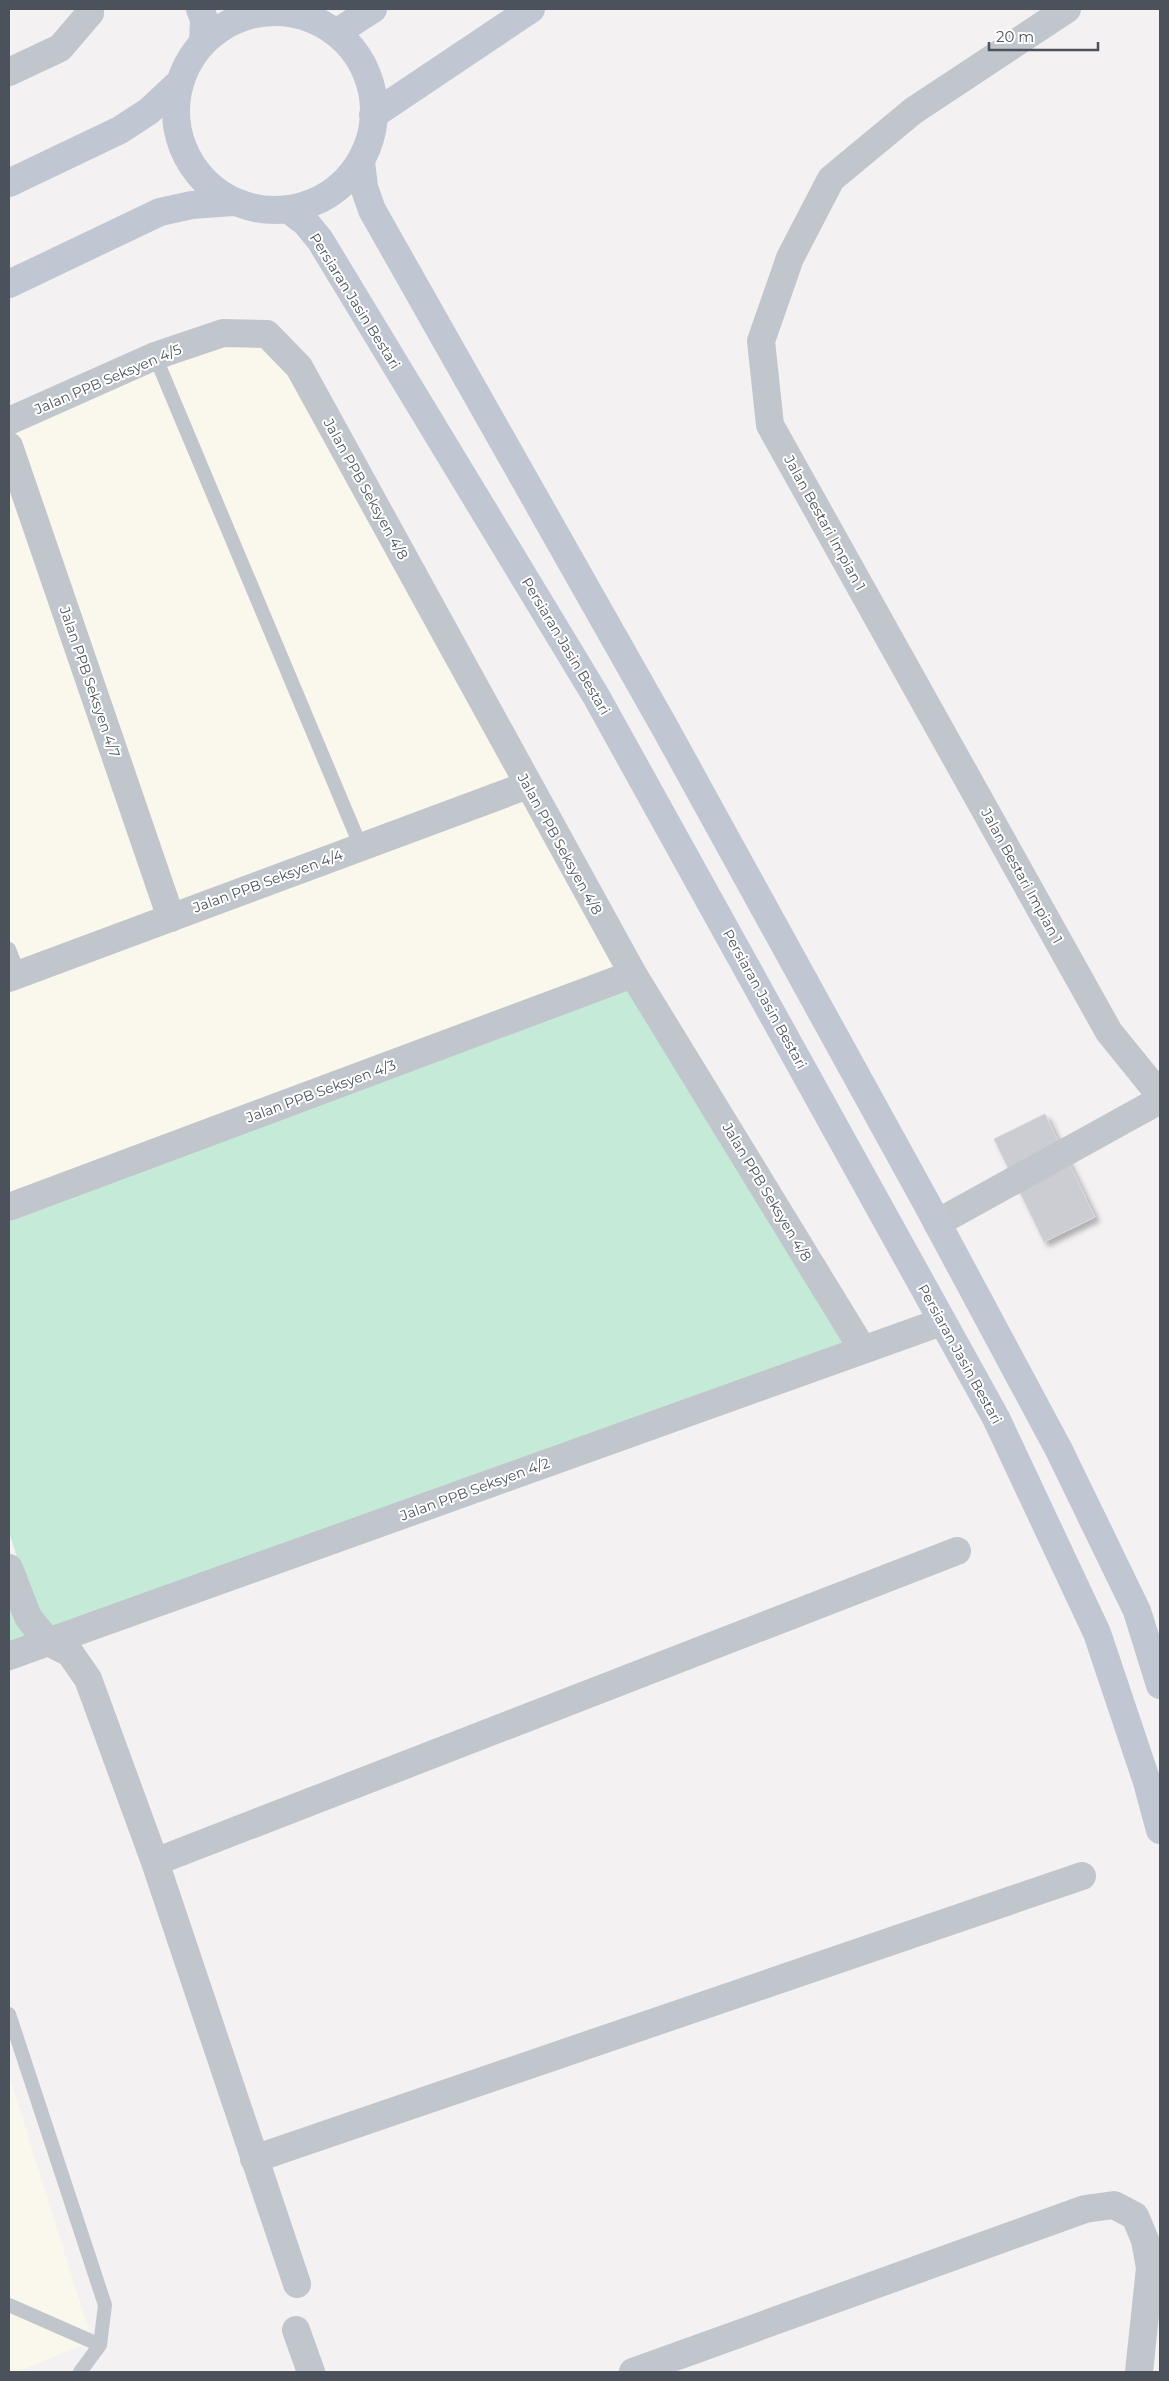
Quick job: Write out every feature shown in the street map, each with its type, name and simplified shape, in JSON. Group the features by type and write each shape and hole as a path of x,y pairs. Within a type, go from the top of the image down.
{"street":[{"path":"9,72 60,48 90,13 90,9"},
{"path":"200,9 204,19 202,43"},
{"path":"336,33 373,9"},
{"path":"373,115 531,9"},
{"name":"Jalan Bestari Impian 1","path":"1067,9 912,111 831,179 790,258 761,341 770,424 1109,1032 1160,1095"},
{"path":"291,10 323,23 348,42 366,69 374,100 372,132 361,162 342,185 318,202 289,210 261,210 233,202 209,187 190,165 179,138 175,110 180,82 189,61 202,43 221,27 244,16 268,11 291,10"},
{"path":"9,183 120,130 149,111 180,82"},
{"path":"361,162 364,187 372,210 664,726 937,1223 1059,1450 1137,1611 1160,1685"},
{"path":"9,284 160,212 192,205 233,202"},
{"name":"Persiaran Jasin Bestari","path":"289,210 306,223 320,240 596,696 866,1179 942,1322 996,1418 1097,1633 1147,1782 1160,1830"},
{"name":"Jalan PPB Seksyen 4/5","path":"9,422 154,356 222,333 267,334"},
{"name":"Jalan PPB Seksyen 4/8","path":"267,334 299,367 633,974 863,1350"},
{"name":"Jalan PPB Seksyen 4/7","path":"9,446 171,918"},
{"name":"Jalan PPB Seksyen 4/4","path":"14,976 528,785"},
{"name":"Jalan PPB Seksyen 4/3","path":"9,1207 633,974"},
{"path":"937,1223 1160,1100"},
{"name":"Jalan PPB Seksyen 4/2","path":"9,1656 942,1322"},
{"path":"155,1862 957,1551"},
{"path":"9,1568 28,1618 48,1642 70,1653 88,1679 155,1862 297,2284"},
{"path":"254,2159 1082,1876"},
{"path":"633,2372 1085,2209 1114,2206 1135,2216 1145,2240 1150,2268 1139,2372"},
{"path":"296,2330 311,2372"}],"lane":[{"path":"154,356 361,847"},
{"path":"9,949 14,976"},
{"path":"9,2014 105,2305 100,2345 80,2372"},
{"path":"9,2305 100,2345"}],"shaded area":[{"path":"257,342 289,365 621,967 9,1194 9,434 213,344"},
{"path":"9,2075 92,2341 17,2372 9,2372"}],"green space":[{"path":"628,987 853,1345 53,1634 35,1614 9,1532 9,1222"},
{"path":"9,1595 32,1638 9,1646"}],"building":[{"path":"1045,1114 1095,1217 1044,1242 994,1139"}]}
